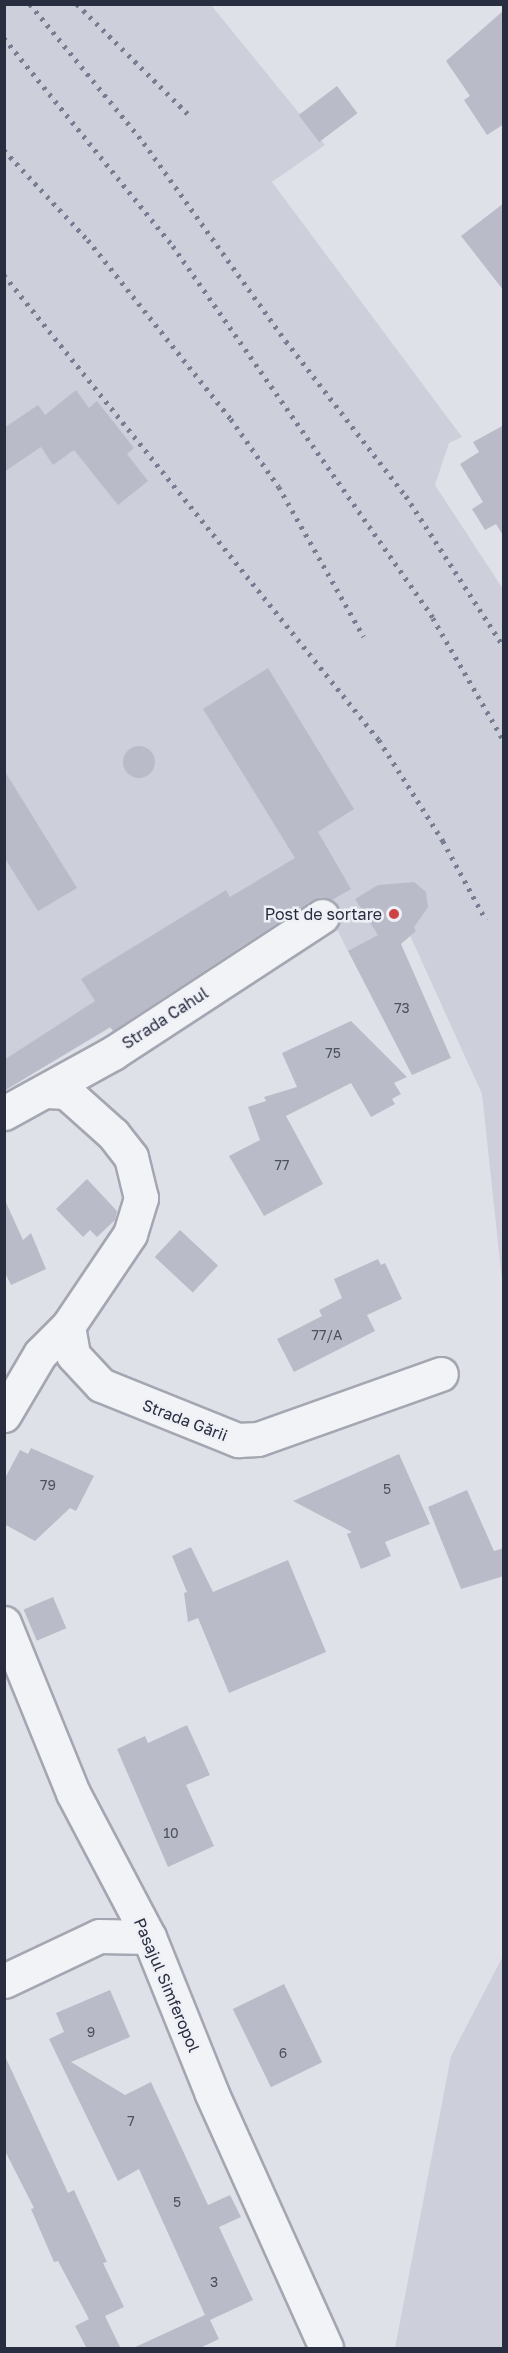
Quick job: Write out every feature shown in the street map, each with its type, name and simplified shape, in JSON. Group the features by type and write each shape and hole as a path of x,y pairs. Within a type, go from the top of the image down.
{"street":[{"name":"Strada Cahul","path":"4,1113 113,1053 322,916"},
{"path":"4,1414 40,1354 68,1326 130,1234 138,1216 141,1183 131,1157 92,1113 66,1092 47,1091"},
{"name":"Strada Gării","path":"68,1326 73,1355 101,1385 238,1440 258,1439 441,1374"},
{"name":"Pasajul Simferopol","path":"4,1623 73,1793 149,1937 212,2094 326,2349"},
{"path":"4,1981 99,1936 149,1937"}],"shaded area":[{"path":"5,5 211,5 325,145 272,182 462,437 449,443 435,485 503,589 503,1290 482,1094 408,931 379,940 351,957 323,902 5,1090"},
{"path":"503,1956 503,2348 395,2348 451,2056"}],"building":[{"path":"504,10 504,124 487,135 464,100 470,96 446,61"},
{"path":"337,86 357,113 319,142 299,115"},
{"path":"504,203 504,291 461,236"},
{"path":"76,390 89,408 97,401 134,448 127,454 148,481 118,505 74,450 53,465 41,447 4,472 4,428 38,405 45,415"},
{"path":"504,425 504,537 496,524 485,530 472,509 483,502 460,464 479,452 473,442"},
{"path":"268,668 354,809 318,832 351,889 332,900 322,897 312,900 113,1031 110,1027 4,1091 4,1060 95,1001 81,979 226,890 230,897 295,858 203,709"},
{"path":"139,746 150,751 155,762 150,773 139,778 128,773 123,762 128,751"},
{"path":"4,770 77,888 38,911 4,857"},
{"path":"414,882 426,892 428,907 414,927 416,931 401,944 451,1058 412,1075 348,951 378,935 355,899 378,885"},
{"path":"351,1021 407,1077 394,1083 401,1094 392,1099 395,1104 371,1117 351,1083 286,1116 323,1184 264,1216 229,1156 260,1140 248,1107 266,1101 264,1097 297,1087 282,1053"},
{"path":"87,1179 117,1211 115,1220 97,1237 90,1230 83,1237 56,1209"},
{"path":"4,1198 23,1240 31,1233 46,1269 11,1285 4,1271"},
{"path":"180,1230 218,1265 193,1293 155,1257"},
{"path":"378,1259 381,1265 385,1263 402,1299 367,1315 375,1331 294,1372 277,1339 322,1316 319,1310 342,1298 334,1279"},
{"path":"31,1448 94,1476 76,1511 70,1508 35,1541 4,1524 4,1480 20,1450 28,1454"},
{"path":"399,1454 430,1524 385,1542 391,1556 361,1569 347,1534 352,1532 293,1501"},
{"path":"467,1490 494,1551 504,1548 504,1576 461,1589 428,1507"},
{"path":"191,1547 213,1592 288,1560 326,1652 229,1693 198,1618 188,1622 184,1593 187,1592 172,1556"},
{"path":"53,1597 66,1628 37,1641 24,1610"},
{"path":"187,1725 210,1775 186,1785 214,1846 168,1867 117,1749 145,1736 148,1743"},
{"path":"284,1984 322,2062 271,2087 233,2009"},
{"path":"110,1990 130,2037 71,2062 125,2095 151,2082 208,2205 230,2195 241,2217 219,2227 253,2300 210,2320 219,2339 198,2349 131,2349 205,2315 139,2169 118,2181 49,2039 64,2032 56,2013"},
{"path":"4,2054 68,2193 74,2190 107,2262 103,2263 124,2307 105,2316 121,2349 87,2349 75,2326 89,2319 58,2261 54,2262 31,2209 34,2208 4,2149"}],"railway":[{"path":"30,4 144,143 286,341 406,496 504,647"},
{"path":"77,4 192,118"},
{"path":"4,38 173,246 433,618 504,741"},
{"path":"4,150 88,240 231,419 279,487 364,637"},
{"path":"4,275 379,740 443,841 486,920"}],"place":[{"name":"Post de sortare","path":"394,914"}]}
